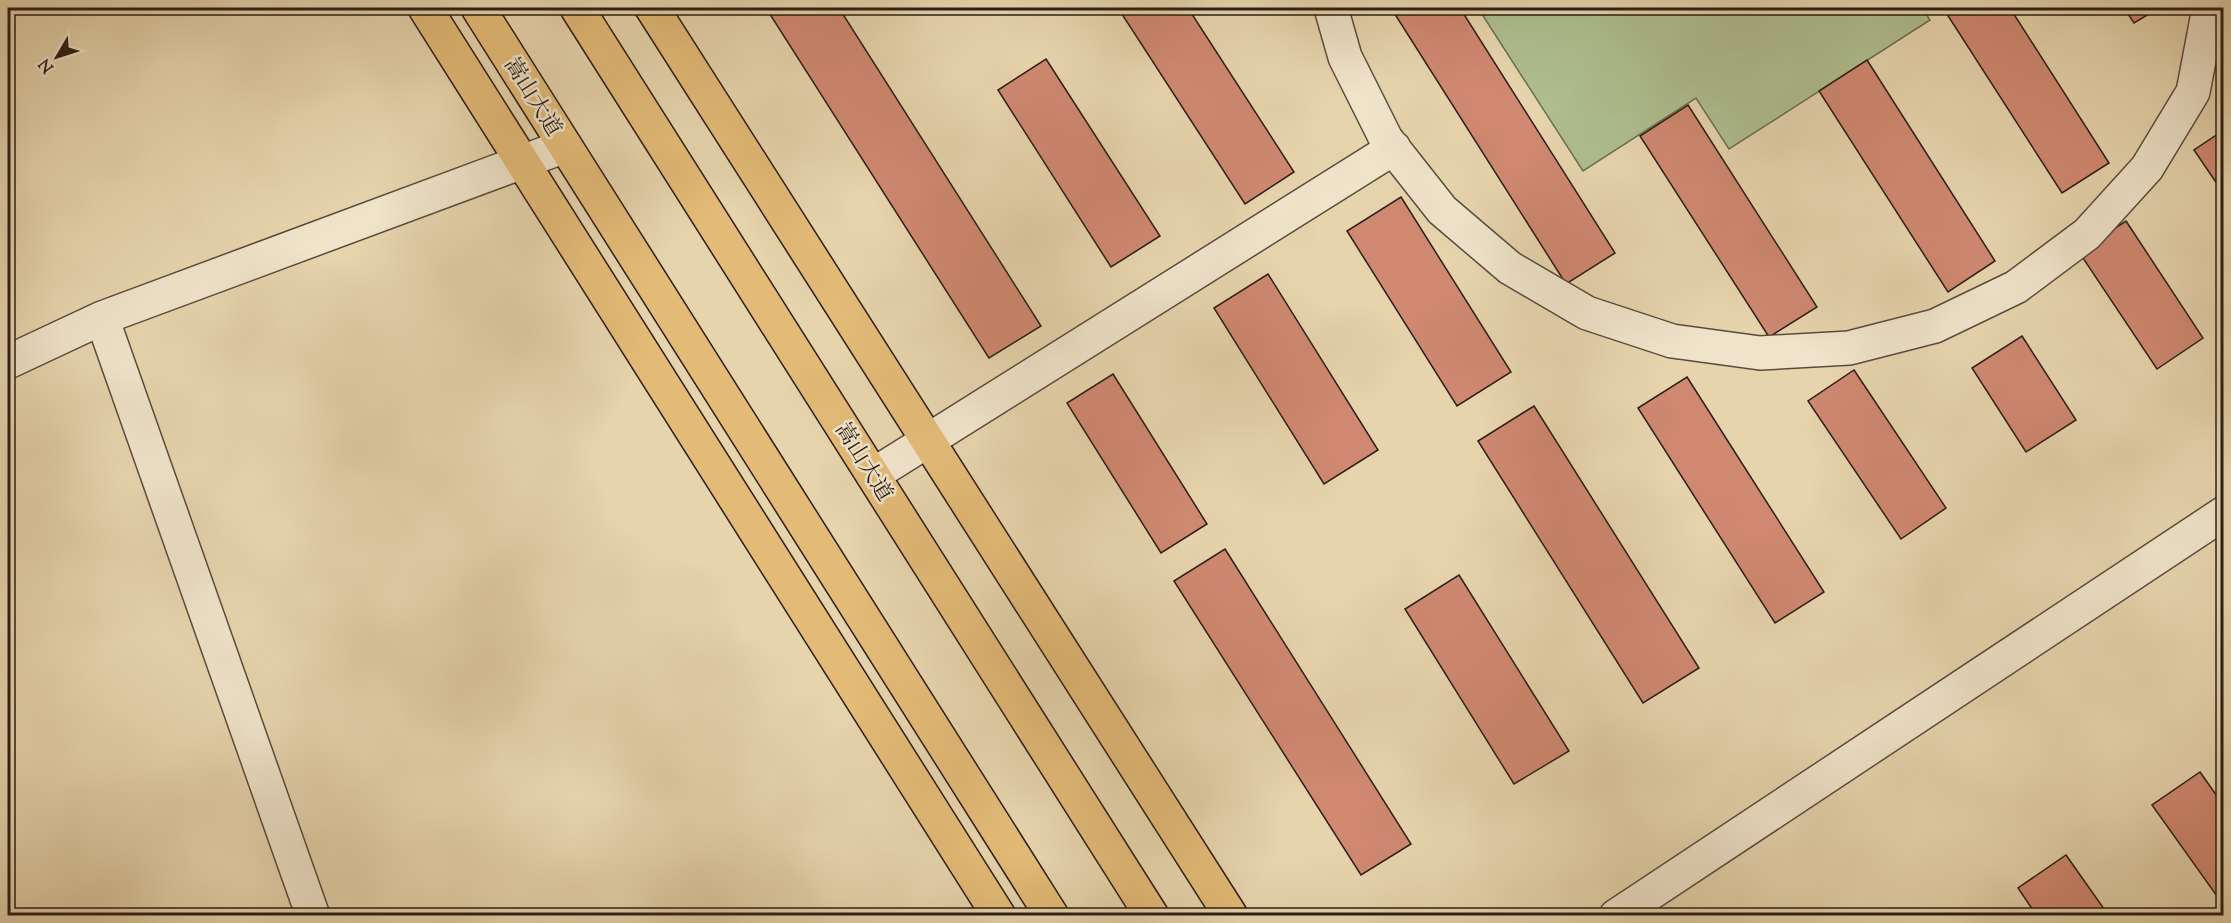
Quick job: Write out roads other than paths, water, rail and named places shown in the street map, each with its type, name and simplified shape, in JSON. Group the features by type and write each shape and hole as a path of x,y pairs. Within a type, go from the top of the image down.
{"main road":[{"path":"425,8 999,915"},
{"name":"嵩山大道","path":"478,8 1052,915"},
{"name":"嵩山大道","path":"577,8 1152,915"},
{"path":"652,8 1231,915"}],"street":[{"path":"1331,8 1345,57 1386,139 1442,210 1510,268 1587,313 1672,341 1760,353 1849,348 1935,326 2016,287 2087,234 2147,168 2193,92 2209,8"},
{"path":"8,362 102,318 565,146"},
{"path":"873,475 1394,148"},
{"path":"102,318 313,915"},
{"path":"1616,915 2223,513"}]}
